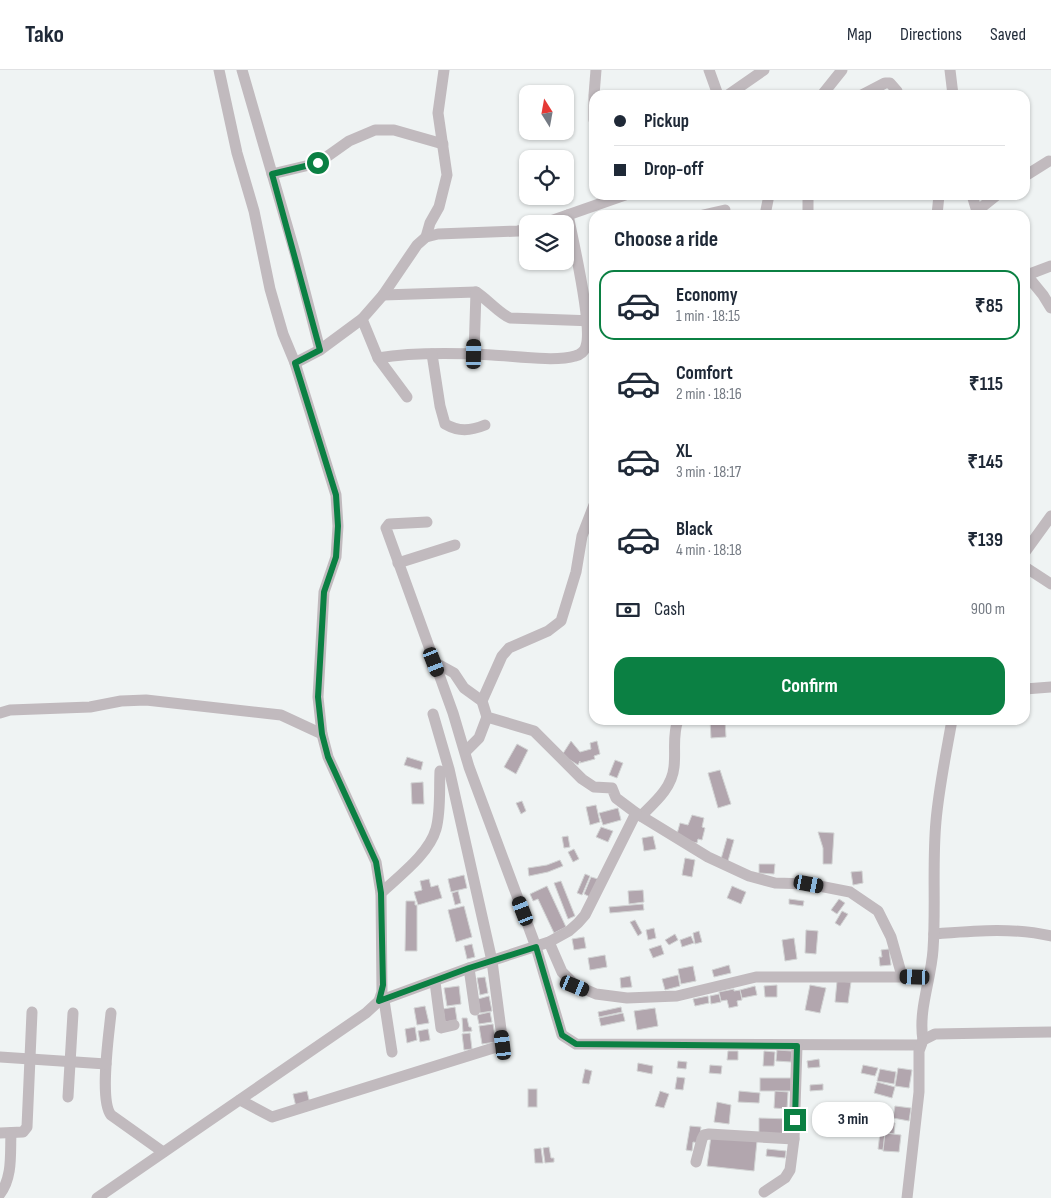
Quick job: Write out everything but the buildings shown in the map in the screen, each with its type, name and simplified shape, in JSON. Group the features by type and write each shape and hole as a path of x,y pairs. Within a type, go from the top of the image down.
{"street":[{"path":"219,70 237,153 254,211 270,289 336,495 338,526 336,557 324,592 318,697 322,734 328,757 376,862 381,893 382,1001 392,1052"},
{"path":"242,70 320,350"},
{"path":"426,237 430,223 439,207 447,174 438,113 444,70"},
{"path":"594,90 596,70"},
{"path":"709,70 716,90"},
{"path":"735,90 764,70"},
{"path":"826,90 842,70"},
{"path":"950,70 952,90"},
{"path":"872,90 885,83 890,83 896,90"},
{"path":"272,174 318,163 348,141 375,130 394,130 443,144"},
{"path":"1030,173 1050,161"},
{"path":"568,215 610,200"},
{"path":"980,210 991,200"},
{"path":"596,206 600,210"},
{"path":"295,363 320,350 362,319 383,295 417,244 426,237 438,234 519,230"},
{"path":"574,244 589,316"},
{"path":"1030,273 1051,266"},
{"path":"1030,279 1051,308"},
{"path":"383,295 476,292 510,318 589,321"},
{"path":"474,354 476,292"},
{"path":"362,319 378,358 407,398"},
{"path":"378,358 397,355 432,354 474,354 548,359 575,356 583,352 587,346 589,329"},
{"path":"432,354 440,406 445,424 455,430 472,430 485,425"},
{"path":"1030,545 1051,516"},
{"path":"482,701 502,656 509,648 548,631 561,621 576,572 582,536 589,518"},
{"path":"427,522 389,524 386,528 466,751 469,767 536,947 562,1035 576,1044 797,1046 935,1034 1051,1032"},
{"path":"398,563 455,545"},
{"path":"1030,570 1051,584"},
{"path":"434,662 454,673 464,688 482,701 487,717 479,738 466,751"},
{"path":"1030,689 1051,687"},
{"path":"0,713 10,710 90,707 121,701 146,700 281,715 322,734"},
{"path":"240,1100 272,1117 503,1045 492,960 433,714"},
{"path":"487,717 534,731 582,780 594,787 612,788 616,798 638,815 708,857 749,876 775,883 809,884 850,892 878,911 891,937 902,976"},
{"path":"97,1198 382,1001 469,968 536,947 569,931 585,915 638,815 668,787 674,768 674,738 677,725"},
{"path":"908,1198 919,1092 921,1036 934,934 936,821 951,725"},
{"path":"445,770 469,767"},
{"path":"381,893 423,853 433,837 445,770"},
{"path":"934,934 992,930 1051,936"},
{"path":"549,942 562,972 575,986 596,994 627,998 678,996 756,977 928,977"},
{"path":"469,968 475,1010"},
{"path":"435,982 441,1028 454,1025"},
{"path":"0,1194 8,1181 10,1170 5,1133 23,1132 26,1127 32,1012"},
{"path":"68,1097 73,1013"},
{"path":"111,1013 106,1064 107,1110 111,1115 163,1152"},
{"path":"764,1192 785,1178 790,1170 794,1139 797,1046"},
{"path":"0,1056 106,1064"},
{"path":"696,1162 704,1135 794,1139"}],"route":[{"path":"318,163 272,174 295,252 320,350 295,363 336,495 338,526 336,557 324,592 318,697 322,734 328,757 376,862 381,893 383,985 379,1001 492,960 536,947 562,1035 576,1044 797,1046 795,1120"}]}
